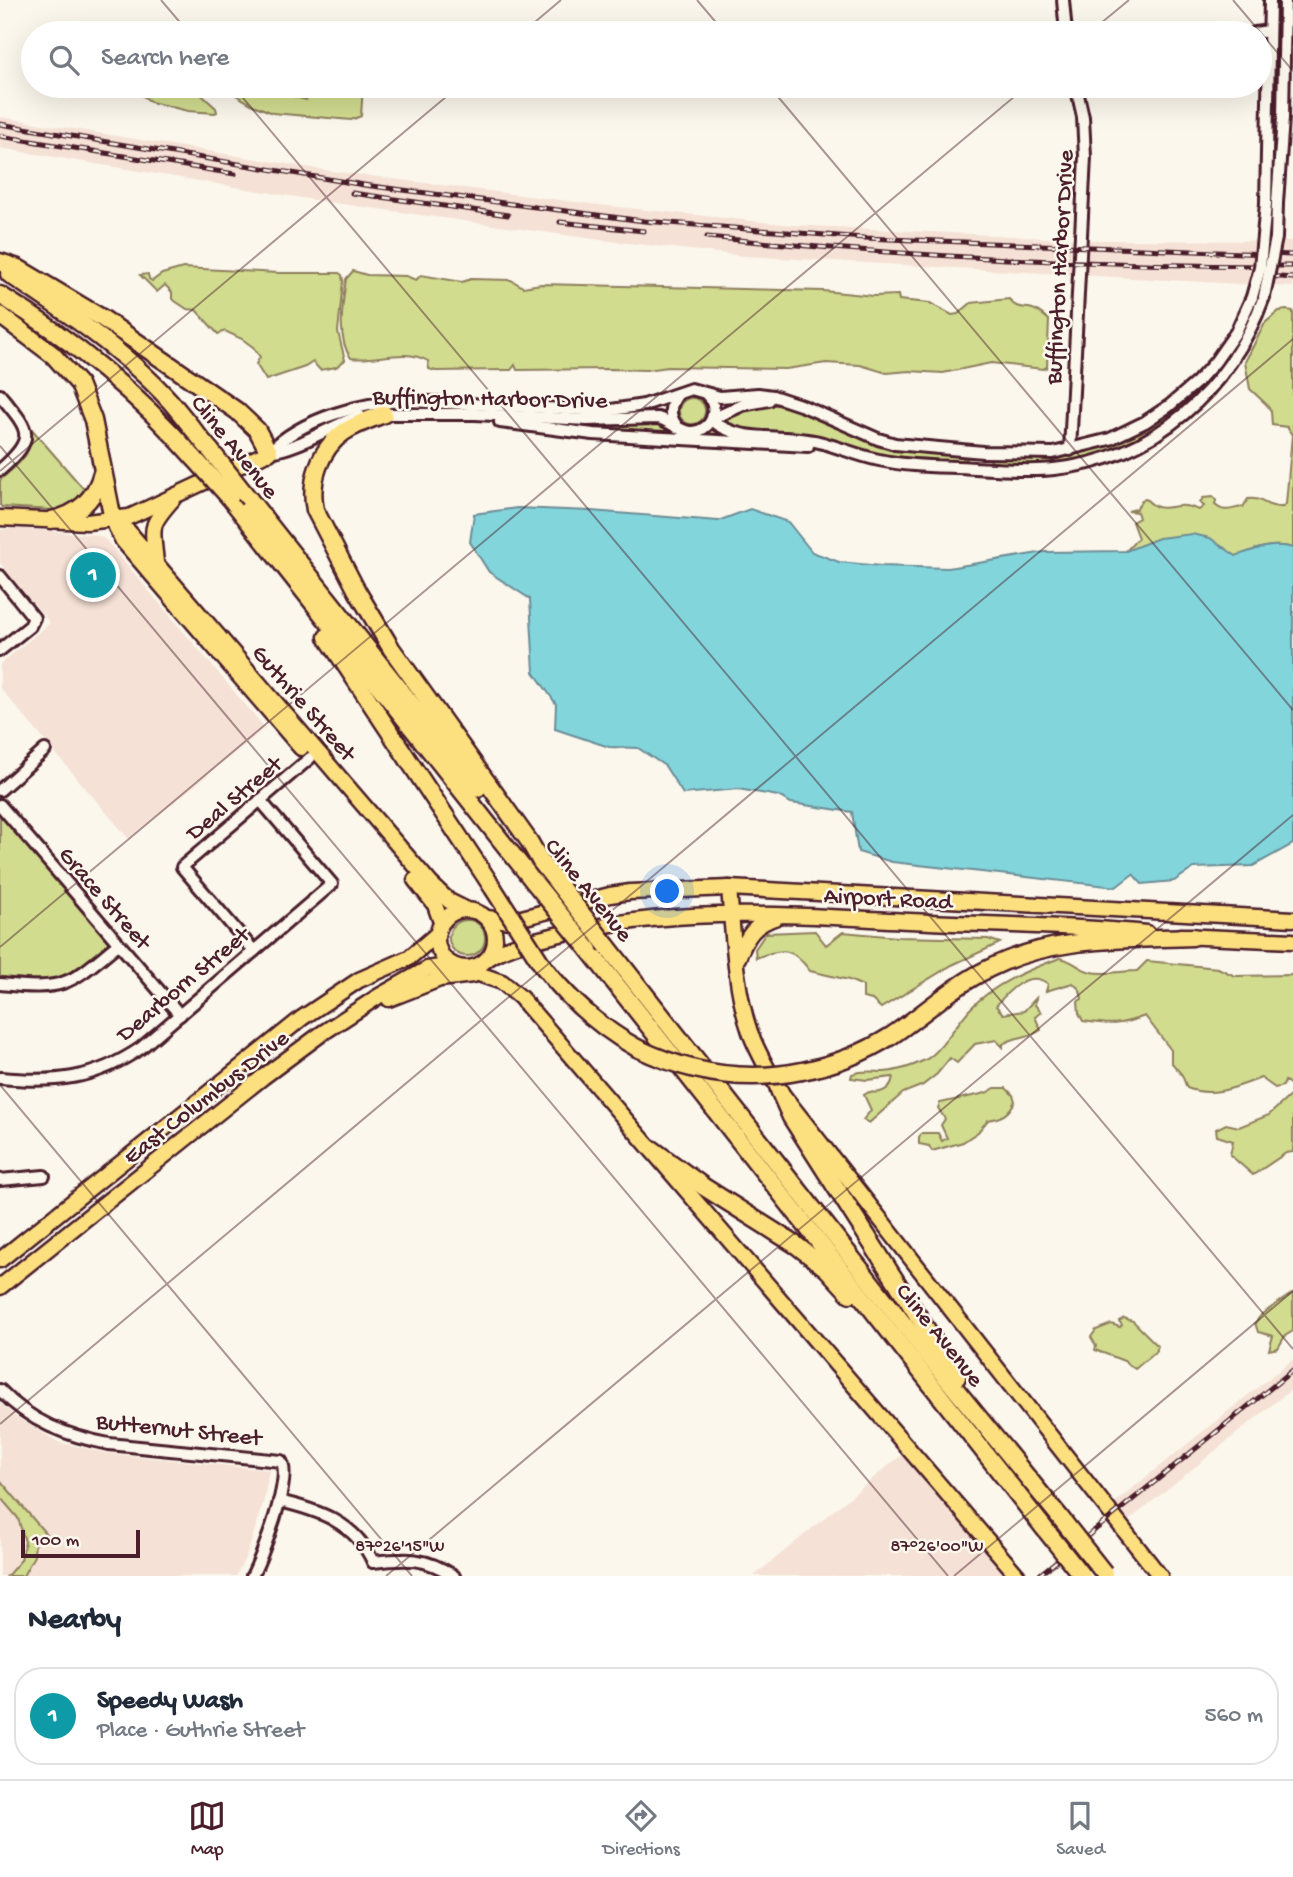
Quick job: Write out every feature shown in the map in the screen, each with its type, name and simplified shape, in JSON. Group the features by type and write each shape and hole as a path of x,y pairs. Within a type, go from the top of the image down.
{"highway":[{"path":"0,262 18,268 102,318 237,411 257,430 269,452"},
{"name":"Cline Avenue","path":"0,269 45,298 134,367 169,400 502,818 541,862 931,1359 1105,1575"},
{"name":"Cline Avenue","path":"0,295 49,327 97,364 171,431 230,498 1082,1576"},
{"path":"0,315 53,355 79,384 93,420 113,520"},
{"path":"384,414 343,433 329,448 315,476 315,510 357,592 391,648 530,841 541,862"},
{"path":"51,520 65,516 86,504 95,494 102,473"},
{"path":"274,556 543,966 563,990 608,1031 637,1048 674,1064 719,1074 756,1077 802,1071 835,1062 875,1045 964,982 1017,956 1046,947 1073,943 1193,937"},
{"path":"779,1090 791,1117 992,1433"},
{"path":"652,1149 704,1187 796,1245 827,1269 943,1398"}],"main road":[{"path":"0,518 87,522 129,517 269,452"},
{"path":"156,564 153,525 177,494"},
{"name":"Guthrie Street","path":"113,520 129,532 156,564 310,758 426,892 435,905 439,928"},
{"name":"Guthrie Street","path":"113,520 123,541 200,622 425,878 449,901 465,909"},
{"name":"Cline Avenue","path":"729,888 740,994 749,1031 779,1090 1160,1576"},
{"name":"Airport Road","path":"487,918 510,921 630,892 729,888 1293,919"},
{"path":"457,966 474,967 487,959 496,941 493,926 476,911 465,909 453,912 439,928 440,953 457,966 502,982 520,997 1018,1576"},
{"name":"Airport Road","path":"487,959 515,945 618,922 688,914 732,913 1293,941"},
{"path":"736,962 750,932 761,923 784,915"},
{"name":"East Columbus Drive","path":"0,1260 302,1017 359,980 409,958 439,928"},
{"name":"East Columbus Drive","path":"0,1287 263,1077 321,1034 427,969 457,966"},
{"path":"370,1003 381,1003 440,979 482,974"}],"street":[{"path":"1063,0 1065,21"},
{"path":"1269,21 1270,0"},
{"path":"712,419 731,433 818,442 878,460 1020,470 1073,466 1118,454 1168,428 1209,392 1241,348 1258,297 1264,238 1283,118 1285,0"},
{"name":"Buffington Harbor Drive","path":"1070,450 1085,157 1083,117 1079,98"},
{"path":"1270,98 1271,203"},
{"path":"786,400 743,405 712,419 707,426 692,432 677,427 670,414 670,407 678,394 691,389 720,397 758,394 786,400 895,444 1015,454 1070,450 1122,434 1157,415 1179,398 1223,351 1258,297"},
{"path":"704,392 713,404 712,419"},
{"name":"Buffington Harbor Drive","path":"269,452 282,438 333,415 381,403 409,401 605,411 631,408 678,394"},
{"path":"0,395 23,424 26,435 20,451 0,470"},
{"name":"Buffington Harbor Drive","path":"269,452 287,450 359,417 384,414 587,420 658,418 677,427"},
{"path":"452,415 593,434 842,449"},
{"path":"0,576 34,618 30,626 0,650"},
{"path":"0,790 45,750"},
{"name":"Deal Street","path":"254,951 182,867 310,758"},
{"name":"Dearborn Street","path":"0,1078 48,1081 96,1072 126,1058 332,884 260,800"},
{"name":"Grace Street","path":"0,806 180,1015"},
{"path":"0,984 45,988 67,983 118,944"},
{"path":"0,1180 44,1176"},
{"name":"Butternut Street","path":"0,1390 25,1413 46,1425 89,1440 283,1462 279,1501"},
{"path":"252,1576 266,1545 279,1501 312,1508 333,1518 358,1539 373,1562 372,1576"},
{"path":"373,1562 414,1559 433,1564 454,1576"}],"shaded area":[{"path":"0,117 330,171 599,205 792,225 1089,240 1293,241 1293,287 744,256 601,240 314,200 0,148"},
{"path":"12,528 96,535 105,539 265,728 129,839 0,688 0,664 50,623 0,563 0,530"},
{"path":"1293,1359 1293,1388 1128,1521 1114,1503"},
{"path":"0,1403 16,1417 58,1442 105,1453 269,1470 264,1499 248,1552 236,1576 0,1576"},
{"path":"904,1453 1008,1576 754,1576"}],"green space":[{"path":"146,98 205,98 217,112 188,111 151,102"},
{"path":"241,98 362,98 361,116 351,120 273,113"},
{"path":"183,268 339,273 343,281 338,332 345,360 336,367 320,370 313,362 266,380 256,364 260,357 253,347 225,331 218,334 196,310 187,309 172,299 172,292 165,285 157,292 140,275 148,274 152,281 162,274"},
{"path":"353,271 367,275 406,276 416,280 421,275 462,282 471,279 511,280 523,287 541,284 898,295 899,300 930,303 952,315 958,314 971,303 1009,299 1016,306 1040,312 1049,320 1047,367 1043,369 991,363 943,373 887,373 860,365 826,363 786,369 668,367 647,370 517,370 515,365 511,370 436,371 429,369 428,361 409,355 351,358 343,341 342,320 346,279"},
{"path":"1252,309 1242,337 1204,391 1158,428 1103,453 1070,461 1039,465 990,461 995,457 1037,457 1077,452 1114,441 1149,426 1180,405 1208,379 1232,347"},
{"path":"1279,311 1293,311 1293,548 1271,546 1237,556 1126,551 1138,538 1132,522 1139,518 1137,512 1128,511 1136,509 1142,500 1146,499 1158,507 1185,506 1199,510 1204,506 1200,503 1203,498 1213,497 1216,500 1215,505 1226,510 1243,507 1248,499 1277,507 1286,504 1292,435 1287,427 1272,425 1271,411 1250,389 1245,362 1265,323"},
{"path":"692,398 702,401 705,411 702,421 692,424 682,421 679,411 682,401"},
{"path":"766,404 799,410 893,449 949,454 967,459 964,462 888,456 812,436 743,432 725,424 721,419 735,412"},
{"path":"514,419 654,421 680,433 714,425 720,433 729,437 622,434"},
{"path":"30,427 88,494 71,508 54,510 0,505 0,480 24,458 30,445"},
{"path":"0,814 108,941 108,946 79,967 58,977 0,977"},
{"path":"467,920 480,925 485,938 480,951 467,956 454,951 449,938 454,925"},
{"path":"815,931 826,945 843,932 897,937 988,939 1000,943 952,965 881,1008 872,1000 863,998 863,986 810,971 793,954 781,951 756,958 755,949 766,933"},
{"path":"1060,958 1096,973 1137,971 1147,961 1218,968 1235,976 1293,975 1293,1086 1285,1081 1283,1086 1275,1088 1261,1078 1215,1092 1187,1088 1182,1075 1171,1062 1171,1050 1145,1016 1114,1024 1083,1021 1079,1013 1078,1001 1082,999 1080,990 1073,983 1046,991 1048,984 1033,979 1019,984 996,1006 1003,1014 1024,1011 1036,998 1035,1005 1041,1012 1035,1017 1041,1030 1008,1041 1003,1047 996,1040 975,1044 957,1063 950,1058 937,1074 923,1085 903,1093 869,1123 863,1120 871,1110 864,1095 885,1090 893,1077 867,1080 851,1078 852,1074 895,1071 925,1060 937,1051 980,999 1001,984"},
{"path":"995,1088 1006,1088 1015,1101 1004,1115 988,1120 978,1132 963,1142 932,1151 929,1146 919,1144 922,1133 938,1133 942,1141 947,1138 941,1125 945,1119 938,1108 940,1103 986,1093"},
{"path":"1293,1093 1293,1152 1286,1153 1253,1175 1230,1155 1233,1141 1217,1136 1216,1129 1226,1124 1239,1127 1269,1115"},
{"path":"1293,1293 1293,1331 1285,1336 1278,1348 1269,1350 1273,1336 1258,1332 1255,1323 1262,1314"},
{"path":"1124,1318 1133,1321 1158,1346 1155,1352 1135,1369 1124,1361 1095,1350 1096,1346 1091,1337 1096,1330 1111,1324 1120,1327 1122,1325 1119,1321"},
{"path":"0,1480 46,1534 38,1541 35,1539 34,1556 23,1576 7,1576 21,1560 25,1542 18,1518 0,1497"}],"water":[{"path":"517,508 718,521 750,509 788,522 812,552 839,562 881,566 948,568 1045,552 1126,551 1159,538 1192,534 1210,538 1236,556 1271,546 1293,548 1293,844 1253,866 1194,868 1174,881 1142,884 1133,874 1116,887 892,862 858,852 852,812 791,803 778,796 738,789 683,794 665,766 638,748 609,747 555,729 556,704 534,672 530,599 489,572 470,542 474,514"}],"railway":[{"path":"0,124 364,185 644,221 864,238 1293,255"},
{"path":"0,136 235,174"},
{"path":"352,193 508,215"},
{"path":"560,222 644,231"},
{"path":"707,237 999,259 1293,266"},
{"path":"1255,275 1293,278"},
{"path":"1038,1576 1293,1370"}],"place":[{"name":"Speedy Wash","path":"93,575"}]}
